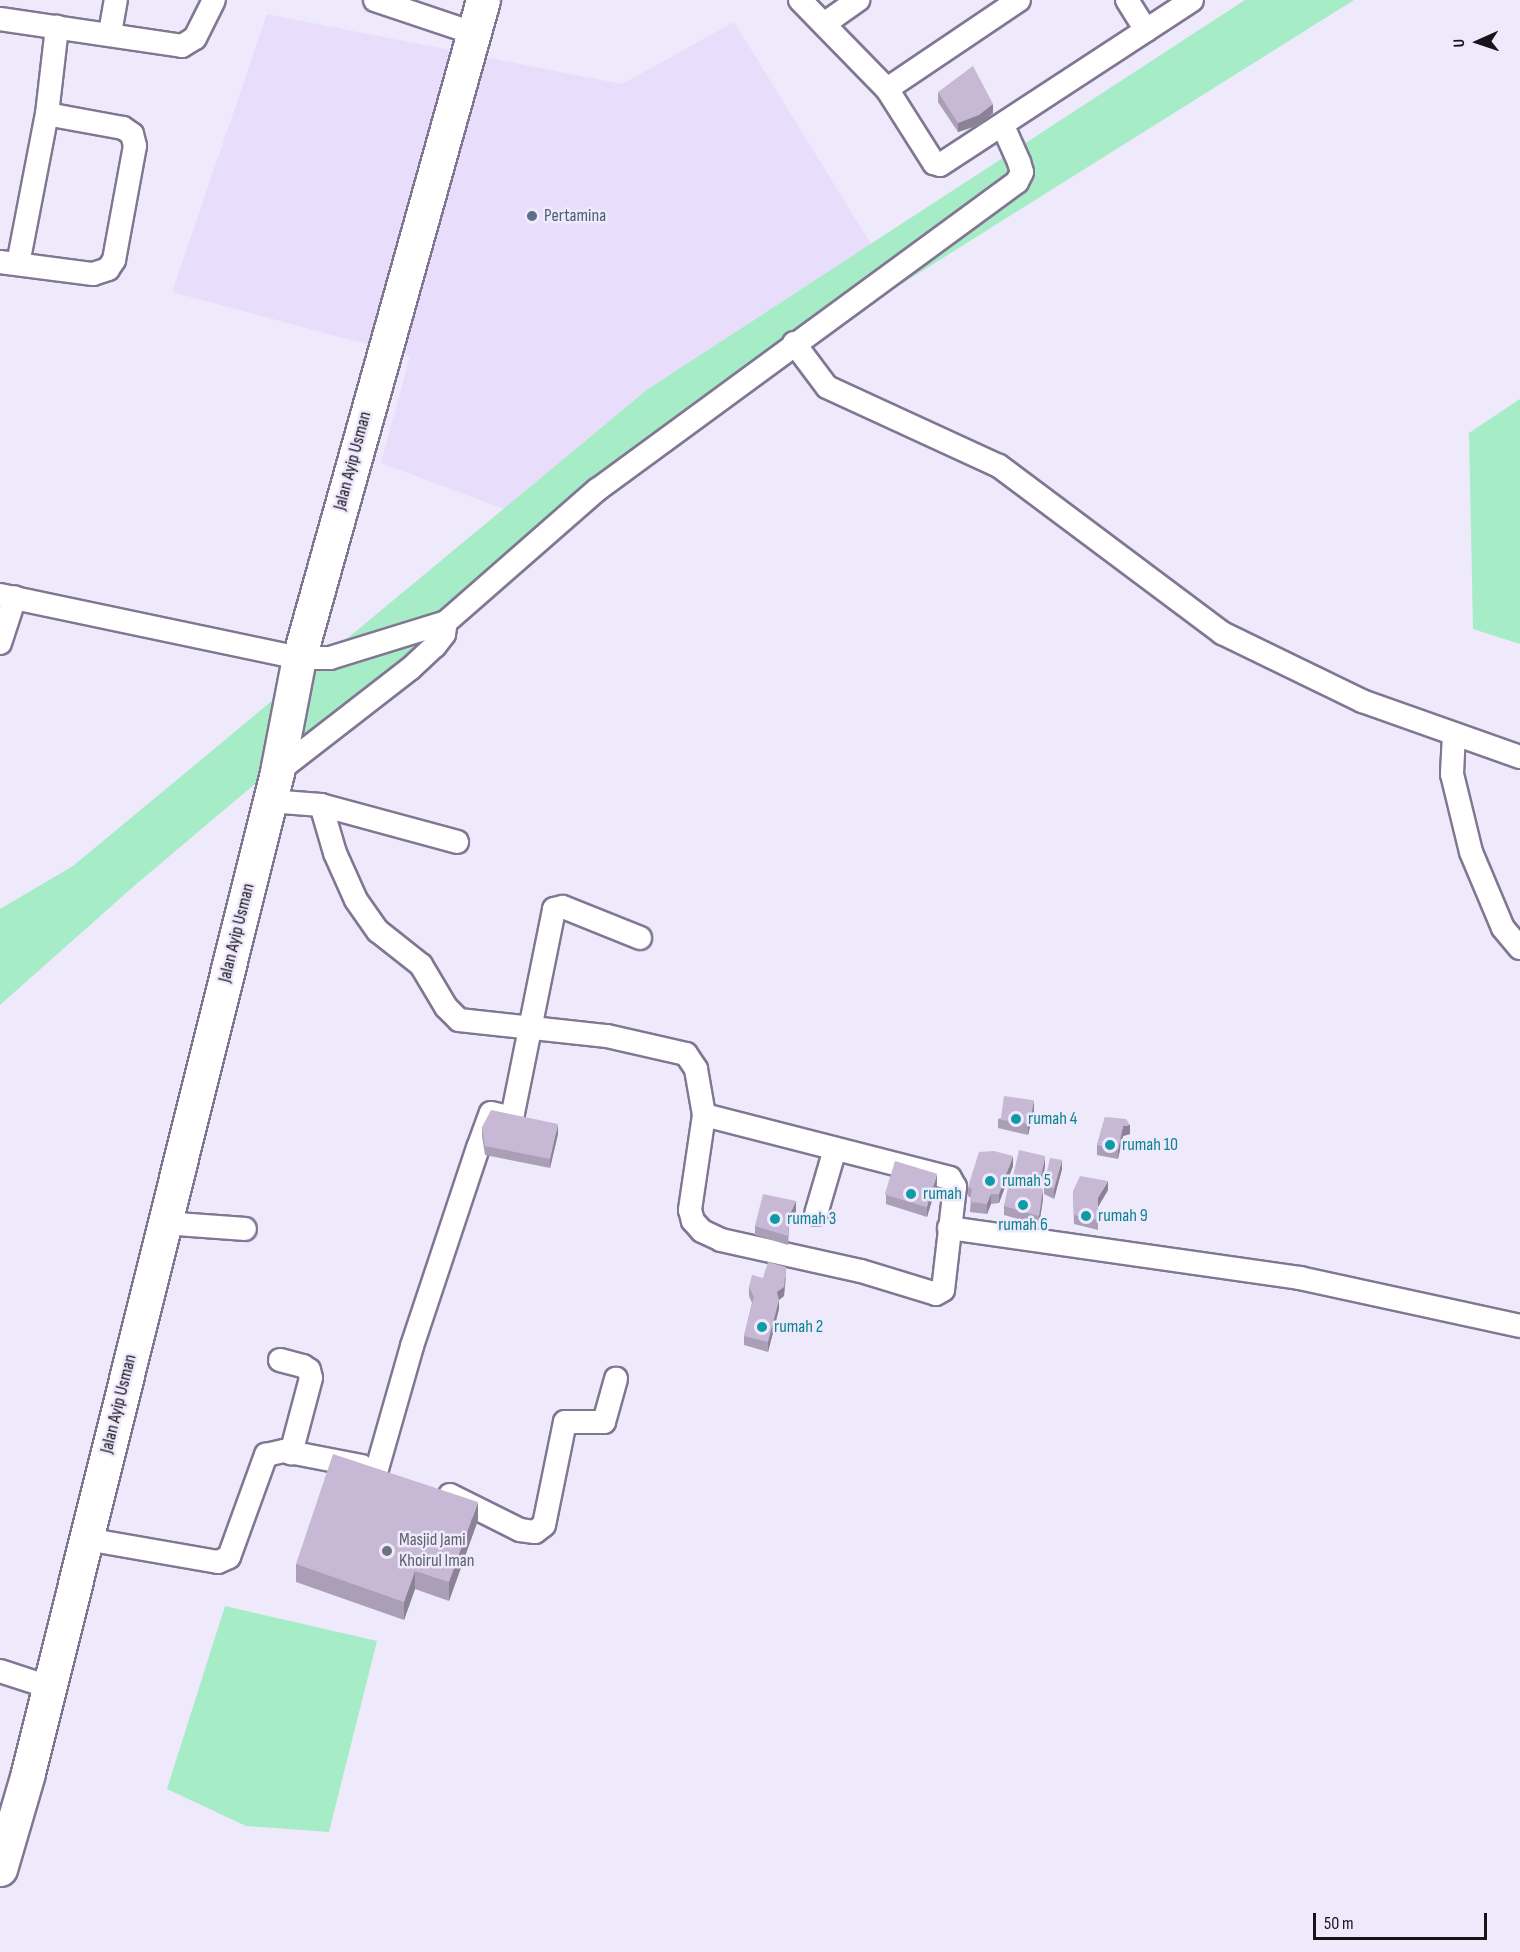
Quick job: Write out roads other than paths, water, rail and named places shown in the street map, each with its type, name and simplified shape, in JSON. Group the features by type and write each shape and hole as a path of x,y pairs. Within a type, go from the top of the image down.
{"main road":[{"name":"Jalan Ayip Usman","path":"0,1869 49,1687 273,787 299,658 483,0"}],"street":[{"path":"111,33 116,0"},
{"path":"15,13 57,27 111,33 182,46 195,38 214,0"},
{"path":"375,0 473,33"},
{"path":"800,0 887,89 934,163 940,165 1003,126 1192,0"},
{"path":"824,24 858,0"},
{"path":"887,89 1019,0"},
{"path":"1127,0 1146,30"},
{"path":"47,114 123,128 132,134 135,146 114,260 108,269 93,274 9,263 47,114 57,27"},
{"path":"0,643 7,596 299,658 330,658 446,622 597,490 794,343 962,225 1017,182 1022,172 1003,126"},
{"path":"794,343 827,387 999,466 1222,633 1362,702 1520,757"},
{"path":"446,622 444,634 435,646 273,787 321,805 458,842"},
{"path":"1454,734 1452,774 1471,852 1503,928 1520,948"},
{"path":"321,805 335,853 356,900 378,931 421,965 446,1007 459,1020 607,1035 686,1054 696,1070 704,1114 690,1210 693,1221 702,1231 721,1240 861,1271 936,1294 943,1290 955,1187 950,1178 704,1114"},
{"path":"86,1539 218,1562 229,1557 266,1455 291,1453 387,1473 453,1219 491,1113 512,1118 554,909 563,907 640,938"},
{"path":"816,1214 835,1149"},
{"path":"164,1223 244,1229"},
{"path":"949,1228 1300,1278 1520,1326"},
{"path":"280,1360 303,1366 309,1370 310,1378 291,1453"},
{"path":"429,1487 534,1533 544,1525 565,1422 604,1422 616,1379"},
{"path":"0,1671 49,1687"}],"place":[{"name":"Pertamina","path":"532,216"},
{"name":"rumah 4","path":"1016,1119"},
{"name":"rumah 10","path":"1110,1145"},
{"name":"rumah 5","path":"990,1181"},
{"name":"rumah","path":"911,1194"},
{"name":"rumah 6","path":"1023,1205"},
{"name":"rumah 9","path":"1086,1216"},
{"name":"rumah 3","path":"775,1219"},
{"name":"rumah 2","path":"762,1327"},
{"name":"Masjid Jami Khoirul Iman","path":"387,1551"}]}
